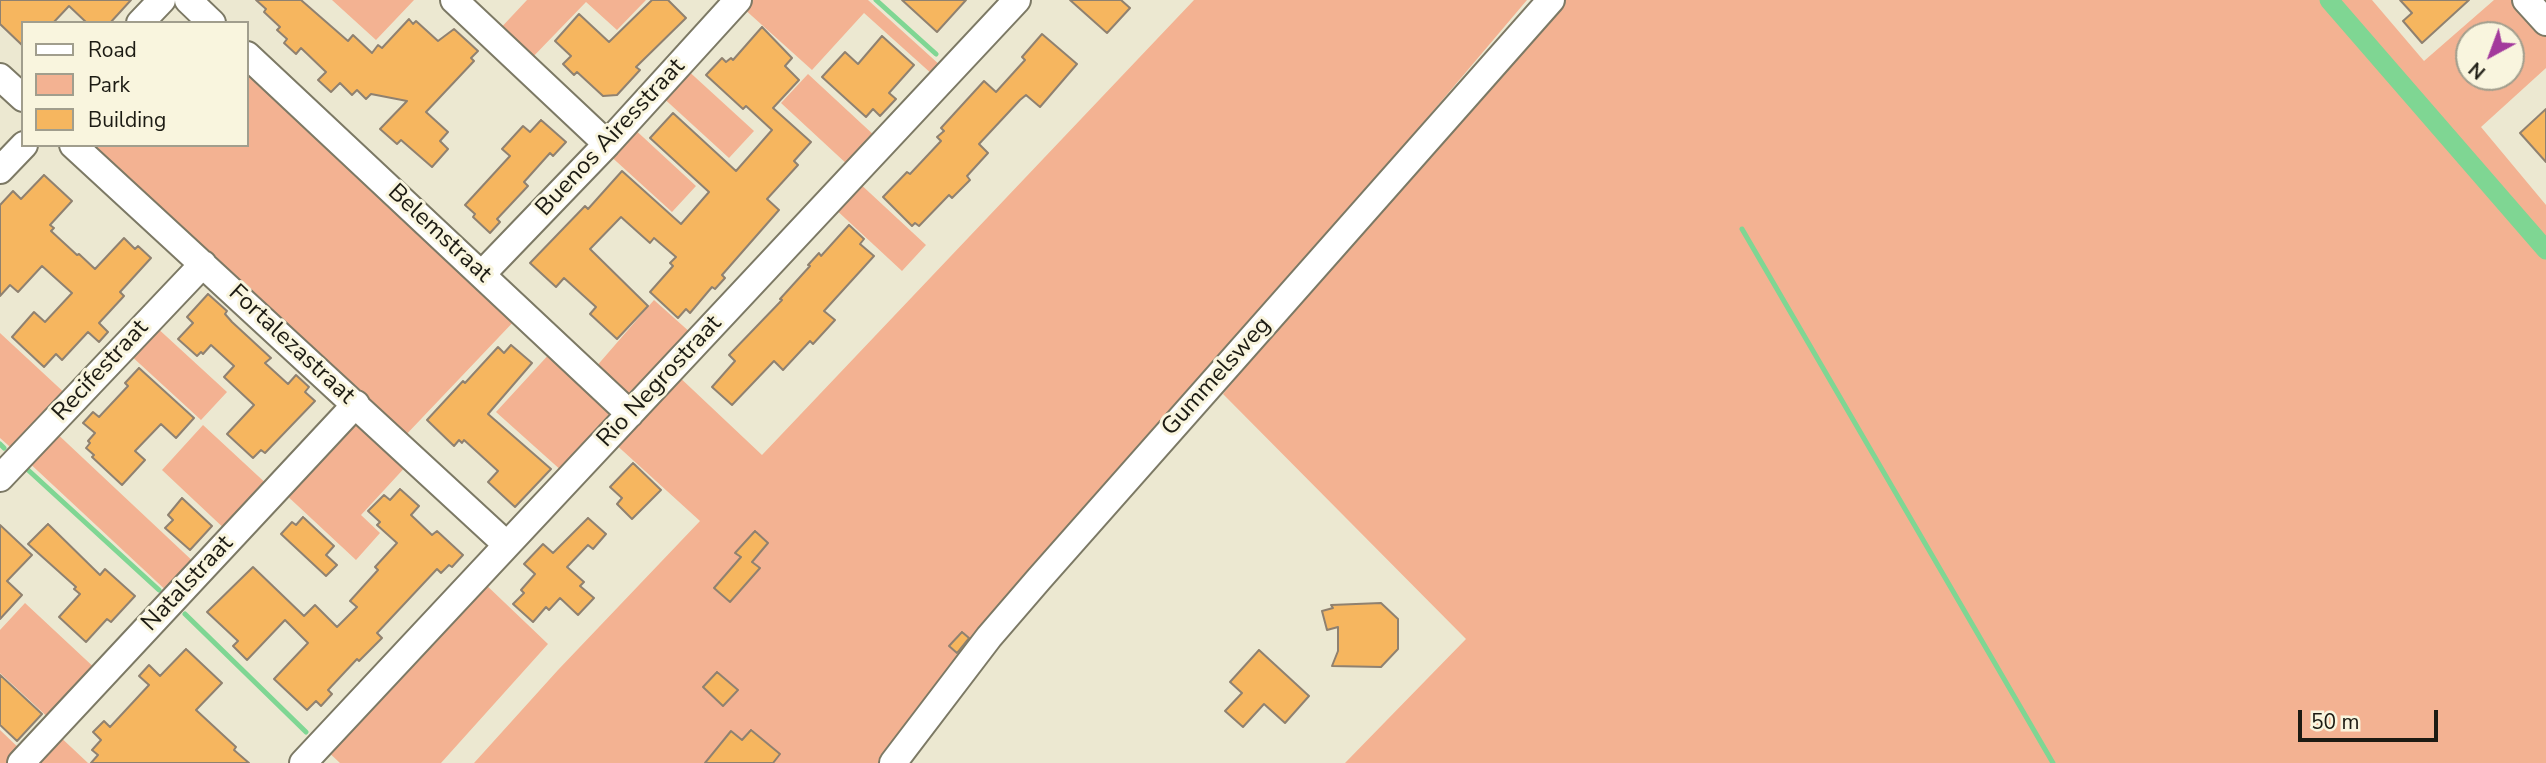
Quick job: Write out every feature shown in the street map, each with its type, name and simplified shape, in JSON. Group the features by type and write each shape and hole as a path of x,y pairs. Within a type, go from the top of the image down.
{"street":[{"path":"142,21 162,0"},
{"path":"188,0 210,21"},
{"path":"454,0 607,144"},
{"name":"Rio Negrostraat","path":"303,763 1017,0"},
{"name":"Gummelsweg","path":"893,763 989,637 1039,579 1551,0"},
{"path":"2526,0 2546,22"},
{"name":"Buenos Airesstraat","path":"482,274 607,144 729,3"},
{"name":"Belemstraat","path":"248,56 630,414"},
{"path":"0,77 21,96"},
{"path":"0,170 21,147"},
{"name":"Fortalezastraat","path":"76,147 507,545"},
{"name":"Recifestraat","path":"0,478 203,264"},
{"name":"Natalstraat","path":"21,763 356,404"}],"green space":[{"path":"332,0 414,0 376,40"},
{"path":"527,0 646,0 617,30 586,2 528,62 496,33"},
{"path":"749,0 868,0 941,66 933,75 864,13 812,70 742,7"},
{"path":"1194,0 1527,0 1207,378 986,632 879,763 474,763 700,521 612,441 675,373 762,455"},
{"path":"1543,0 2372,0 2424,61 2455,34 2455,91 2521,91 2481,127 2546,205 2546,763 1345,763 1466,639 1223,394"},
{"path":"2494,0 2518,0 2546,30 2546,68 2525,87 2525,21 2470,21"},
{"path":"684,67 754,131 729,158 659,94"},
{"path":"248,68 518,317 402,439 85,147 248,147"},
{"path":"808,74 876,137 849,166 781,103"},
{"path":"630,125 696,186 672,212 606,152"},
{"path":"856,180 926,245 902,271 832,206"},
{"path":"654,300 692,334 633,394 626,395 595,368"},
{"path":"154,325 227,392 201,420 128,353"},
{"path":"0,333 69,397 17,453 0,438"},
{"path":"552,351 613,413 563,472 496,412"},
{"path":"356,417 409,463 361,515 380,533 356,560 283,492"},
{"path":"203,425 271,488 229,533 162,470"},
{"path":"51,428 198,566 171,595 24,458"},
{"path":"482,581 548,644 441,763 340,763 325,749"},
{"path":"25,603 99,672 53,722 0,673 0,630"},
{"path":"0,730 23,752 12,763 0,763"},
{"path":"55,732 88,763 36,763"}],"building":[{"path":"0,0 131,0 112,21 85,21 69,6 55,21 21,21 21,44 0,24"},
{"path":"256,0 301,0 348,41 353,35 372,53 378,45 382,48 409,19 413,24 416,21 438,41 454,29 478,51 471,58 474,61 426,112 448,132 440,141 448,149 432,167 401,140 397,144 380,129 407,101 371,94 366,99 357,90 352,95 340,83 331,92 318,80 326,72 301,48 296,54 284,43 287,39 277,30 280,27"},
{"path":"652,0 668,0 686,18 636,67 640,70 617,95 603,96 577,72 574,75 563,64 571,56 555,41 579,14 609,42"},
{"path":"902,0 966,0 937,32"},
{"path":"1070,0 1121,0 1130,8 1107,33"},
{"path":"2400,0 2469,0 2422,43 2403,21 2412,13"},
{"path":"762,27 792,58 785,66 799,80 773,108 811,142 794,161 798,165 767,199 779,210 722,275 725,278 715,289 712,287 690,313 686,309 678,318 650,292 673,266 670,263 676,257 654,238 650,243 621,217 590,249 648,306 617,339 590,314 596,307 564,278 556,287 530,263 585,206 588,209 622,171 681,224 709,192 650,138 673,113 736,171 772,130 746,106 743,109 706,75 722,58 726,62 731,58 733,60"},
{"path":"1042,34 1077,64 1040,107 1026,95 1020,100 979,144 988,153 967,176 970,180 952,198 949,195 919,226 915,223 912,226 883,197 907,172 910,174 941,141 937,137 944,131 941,128 984,81 996,92 1025,60 1022,57"},
{"path":"882,36 914,65 889,93 896,99 880,116 873,109 866,117 822,77 845,52 858,64"},
{"path":"2546,109 2546,162 2520,133"},
{"path":"541,120 566,142 553,156 550,153 524,182 528,186 497,219 500,222 490,233 465,205 510,156 502,149 523,126 530,132"},
{"path":"44,175 72,201 50,225 54,228 51,231 95,269 124,238 135,249 138,246 151,258 120,292 124,296 99,323 108,332 99,342 88,332 62,360 56,354 44,367 12,337 34,312 45,322 72,293 42,266 18,292 10,285 0,296 0,205 13,191 21,199"},
{"path":"849,225 864,239 860,244 874,256 824,311 835,320 813,344 810,341 783,370 774,361 732,405 712,387 735,361 729,355 782,300 780,299 819,253 821,256"},
{"path":"208,294 227,311 225,314 232,322 271,358 265,363 288,384 296,375 309,387 305,392 315,401 265,453 261,450 253,458 227,434 254,405 224,377 234,366 211,345 203,354 201,352 197,356 178,339 193,323 187,317"},
{"path":"511,345 532,363 488,414 551,469 515,507 488,482 498,471 464,440 462,443 459,440 454,446 427,420 498,347 504,353"},
{"path":"139,368 194,418 176,438 161,424 135,451 145,460 122,485 86,448 95,433 83,423 93,412 99,417 128,386 125,383"},
{"path":"633,463 661,490 632,519 617,504 622,498 610,487"},
{"path":"400,489 419,506 411,515 432,535 437,531 463,555 452,567 449,565 441,573 437,569 377,633 382,638 359,661 357,659 328,690 332,694 321,706 316,701 307,710 274,679 308,643 285,620 247,660 233,646 238,641 207,612 253,567 304,616 315,605 337,627 357,607 350,601 378,570 375,567 397,543 377,525 380,522 368,511 384,495 390,500"},
{"path":"182,498 212,526 190,550 165,528 173,520 168,515"},
{"path":"303,517 334,546 326,555 337,565 326,576 281,534 292,522 296,525"},
{"path":"588,518 606,534 593,549 588,545 567,567 584,582 580,586 594,598 578,615 560,598 549,610 546,607 533,622 513,604 524,593 521,590 535,574 524,564 543,544 553,553"},
{"path":"48,524 100,575 105,569 135,596 111,622 107,619 86,642 59,617 80,594 74,589 76,587 28,544"},
{"path":"0,525 32,555 7,581 22,595 0,619"},
{"path":"755,531 768,543 752,562 760,568 730,602 714,588 741,557 735,553"},
{"path":"1381,603 1398,619 1398,649 1381,667 1332,666 1338,651 1338,627 1327,630 1322,611 1333,608 1331,605"},
{"path":"962,632 969,638 957,653 949,646"},
{"path":"186,649 222,683 196,710 236,747 234,750 249,763 91,763 98,755 92,750 101,740 93,732 104,721 110,727 149,685 139,676 149,665 160,676"},
{"path":"1259,650 1309,696 1285,723 1264,704 1243,727 1225,711 1242,693 1230,682"},
{"path":"717,672 738,690 723,706 703,687"},
{"path":"0,675 42,714 17,741 0,725"},
{"path":"751,730 780,754 773,763 705,763 731,731 742,740"}],"waterway":[{"path":"876,0 936,54"},
{"path":"2329,0 2546,250"},
{"path":"1742,229 2053,763"},
{"path":"0,444 4,448"},
{"path":"27,469 159,590"},
{"path":"185,614 306,732"}]}
